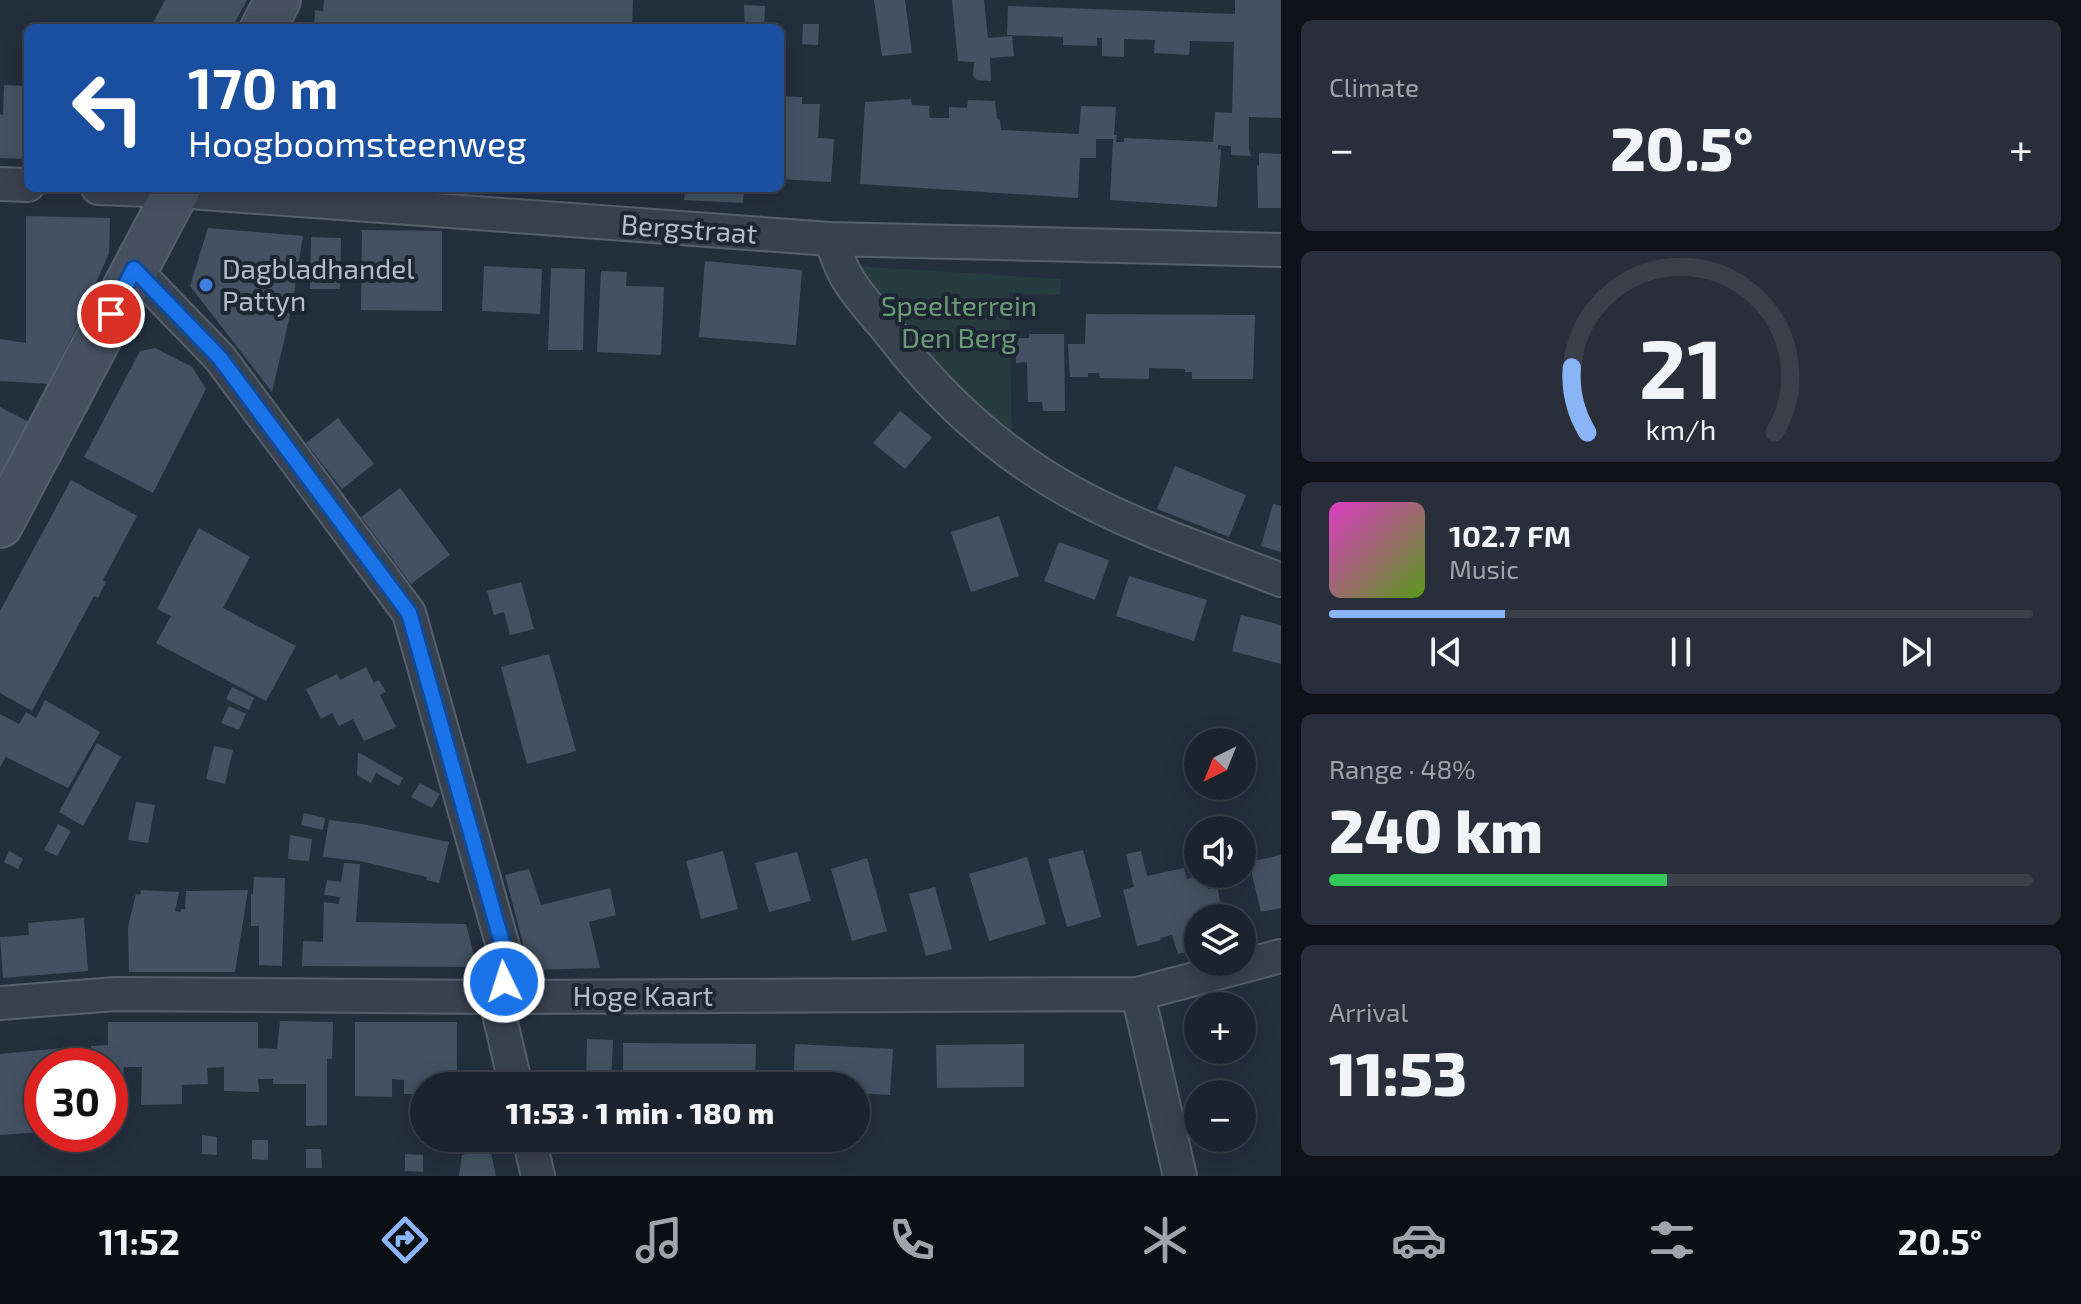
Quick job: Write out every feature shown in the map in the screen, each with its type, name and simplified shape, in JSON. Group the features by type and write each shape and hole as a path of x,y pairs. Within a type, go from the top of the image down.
{"street":[{"path":"265,24 278,0"},
{"path":"0,184 24,185"},
{"path":"0,525 176,192"},
{"name":"Bergstraat","path":"204,192 830,239 1281,250"},
{"path":"830,239 845,274 899,344 918,367 994,441 1083,499 1124,519 1281,580"},
{"path":"134,269 220,358 409,613 506,957 504,982 495,997 513,1072"},
{"name":"Hoge Kaart","path":"0,1003 116,994 495,997 1138,994 1281,956"},
{"path":"1138,994 1180,1176"},
{"path":"532,1152 538,1176"}],"green space":[{"name":"Speelterrein Den Berg","path":"856,266 1061,279 1060,295 1009,293 1012,441 926,360"}],"building":[{"path":"165,0 247,0 234,24 152,24"},
{"path":"324,0 633,0 632,24 314,24 315,10 323,11"},
{"path":"874,0 905,0 912,53 882,56"},
{"path":"952,0 984,0 988,38 1012,36 1014,56 990,58 991,81 977,80 973,76 974,62 958,61"},
{"path":"1235,0 1281,0 1281,118 1249,117 1251,156 1231,155 1231,146 1218,145 1221,150 1217,207 1110,200 1113,139 1096,139 1096,158 1080,158 1078,198 860,184 865,102 911,99 912,105 929,106 930,118 949,118 949,107 967,108 968,100 995,101 1001,130 1079,134 1081,106 1116,107 1116,142 1124,142 1124,138 1213,142 1215,112 1232,113 1234,42 1190,41 1189,55 1154,53 1155,40 1124,39 1124,57 1102,56 1102,38 1097,38 1097,46 1063,45 1063,37 1007,35 1008,6 1235,14"},
{"path":"744,5 765,6 764,24 745,24"},
{"path":"803,24 819,24 818,45 802,44"},
{"path":"4,85 24,86 24,159 0,158 0,114 3,115"},
{"path":"784,96 802,97 802,104 820,104 818,138 834,139 831,182 784,179"},
{"path":"1259,153 1281,154 1281,208 1258,208"},
{"path":"685,192 744,192 743,203 684,200"},
{"path":"26,216 110,218 109,253 48,384 0,381 0,339 26,343"},
{"path":"208,228 303,236 291,311 272,392 190,286"},
{"path":"362,230 442,231 442,311 361,310"},
{"path":"311,237 341,238 340,289 310,289"},
{"path":"705,261 802,270 796,345 699,337"},
{"path":"484,266 542,269 540,314 482,311"},
{"path":"551,268 585,269 583,350 548,350"},
{"path":"601,271 627,272 626,286 664,287 661,355 597,352"},
{"path":"1086,314 1255,315 1253,379 1192,379 1192,372 1185,372 1185,369 1149,368 1149,379 1100,378 1099,373 1088,373 1088,377 1070,377 1068,344 1085,344"},
{"path":"1029,334 1064,334 1065,411 1043,411 1042,402 1028,402 1027,362 1016,363 1016,338 1029,338"},
{"path":"155,348 192,367 206,389 153,493 84,457 140,351"},
{"path":"0,407 29,422 0,477"},
{"path":"900,411 932,437 905,469 873,443"},
{"path":"338,418 374,464 342,489 306,443"},
{"path":"1175,466 1246,495 1229,537 1157,509"},
{"path":"71,480 137,516 103,580 106,582 98,598 94,596 32,711 0,693 0,611"},
{"path":"400,488 450,555 411,584 361,517"},
{"path":"1273,504 1281,506 1281,552 1261,546"},
{"path":"999,516 1019,576 971,592 951,532"},
{"path":"199,528 250,557 223,608 296,646 266,701 156,643 171,616 157,609"},
{"path":"1059,542 1109,560 1095,600 1044,581"},
{"path":"1129,576 1207,600 1194,641 1116,616"},
{"path":"521,582 534,629 510,635 504,612 494,615 487,591"},
{"path":"1241,615 1281,625 1281,664 1232,651"},
{"path":"549,654 576,751 527,764 501,667"},
{"path":"366,667 374,683 379,680 386,692 380,695 396,727 364,741 353,719 339,726 332,713 321,719 306,689 337,674 340,680"},
{"path":"232,687 254,698 249,710 226,699"},
{"path":"45,700 100,732 68,788 6,757 0,767 0,714 19,724 26,712 36,718"},
{"path":"229,706 246,714 239,730 221,723"},
{"path":"97,743 121,757 83,826 59,812"},
{"path":"214,746 233,750 225,784 206,779"},
{"path":"358,752 403,778 399,786 376,773 371,783 357,775"},
{"path":"420,783 440,794 432,808 411,797"},
{"path":"136,802 155,805 148,843 128,840"},
{"path":"304,813 325,818 323,830 301,825"},
{"path":"329,820 449,842 439,883 426,880 427,877 360,861 323,857"},
{"path":"58,824 71,831 57,856 44,850"},
{"path":"290,835 312,839 309,861 288,859"},
{"path":"1083,850 1101,917 1067,927 1048,859"},
{"path":"9,851 23,859 18,869 4,862"},
{"path":"723,851 738,909 701,919 686,861"},
{"path":"1141,851 1147,876 1184,868 1184,888 1217,888 1221,904 1184,904 1184,953 1178,954 1172,935 1137,946 1123,890 1134,887 1126,854"},
{"path":"797,852 811,901 769,912 755,863"},
{"path":"1281,855 1281,908 1261,912 1255,888 1256,860"},
{"path":"1027,857 1046,924 989,941 969,874"},
{"path":"867,858 887,931 852,941 831,869"},
{"path":"344,863 360,864 356,922 466,924 477,967 302,966 303,941 323,942 324,902 339,904 340,897 324,895 327,880 341,882"},
{"path":"529,869 541,905 610,888 616,915 589,922 600,968 530,970 505,875"},
{"path":"254,877 285,878 282,966 259,965 259,926 251,926"},
{"path":"935,887 952,949 926,956 909,894"},
{"path":"141,890 179,892 175,911 181,912 185,909 186,891 248,890 235,972 129,972 128,927 136,894 140,895"},
{"path":"84,918 88,971 3,978 0,937 29,935 28,923"},
{"path":"280,1021 333,1022 332,1059 327,1059 327,1125 306,1126 306,1084 273,1084 273,1079 258,1079 259,1092 224,1091 224,1067 207,1068 208,1084 182,1085 182,1104 141,1105 142,1067 128,1067 128,1048 91,1046 108,1045 108,1022 258,1022 258,1048 277,1049"},
{"path":"355,1022 457,1022 457,1072 410,1072 410,1094 404,1094 404,1080 392,1079 392,1097 355,1096"},
{"path":"587,1039 613,1040 612,1072 586,1072"},
{"path":"623,1043 756,1044 755,1072 623,1072"},
{"path":"795,1044 893,1049 890,1095 870,1094 870,1072 794,1072"},
{"path":"1024,1044 1024,1087 937,1088 936,1045"},
{"path":"24,1052 24,1133 0,1135 0,1054"},
{"path":"202,1135 217,1137 217,1155 202,1154"},
{"path":"252,1140 268,1140 268,1160 252,1159"},
{"path":"306,1149 321,1149 322,1168 306,1168"},
{"path":"491,1153 496,1176 459,1176 462,1155"},
{"path":"405,1154 423,1155 423,1172 405,1171"}],"place":[{"name":"Dagbladhandel Pattyn","path":"206,285"}],"route":[{"path":"111,314 134,269 220,358 409,613 506,957 504,982"}]}
